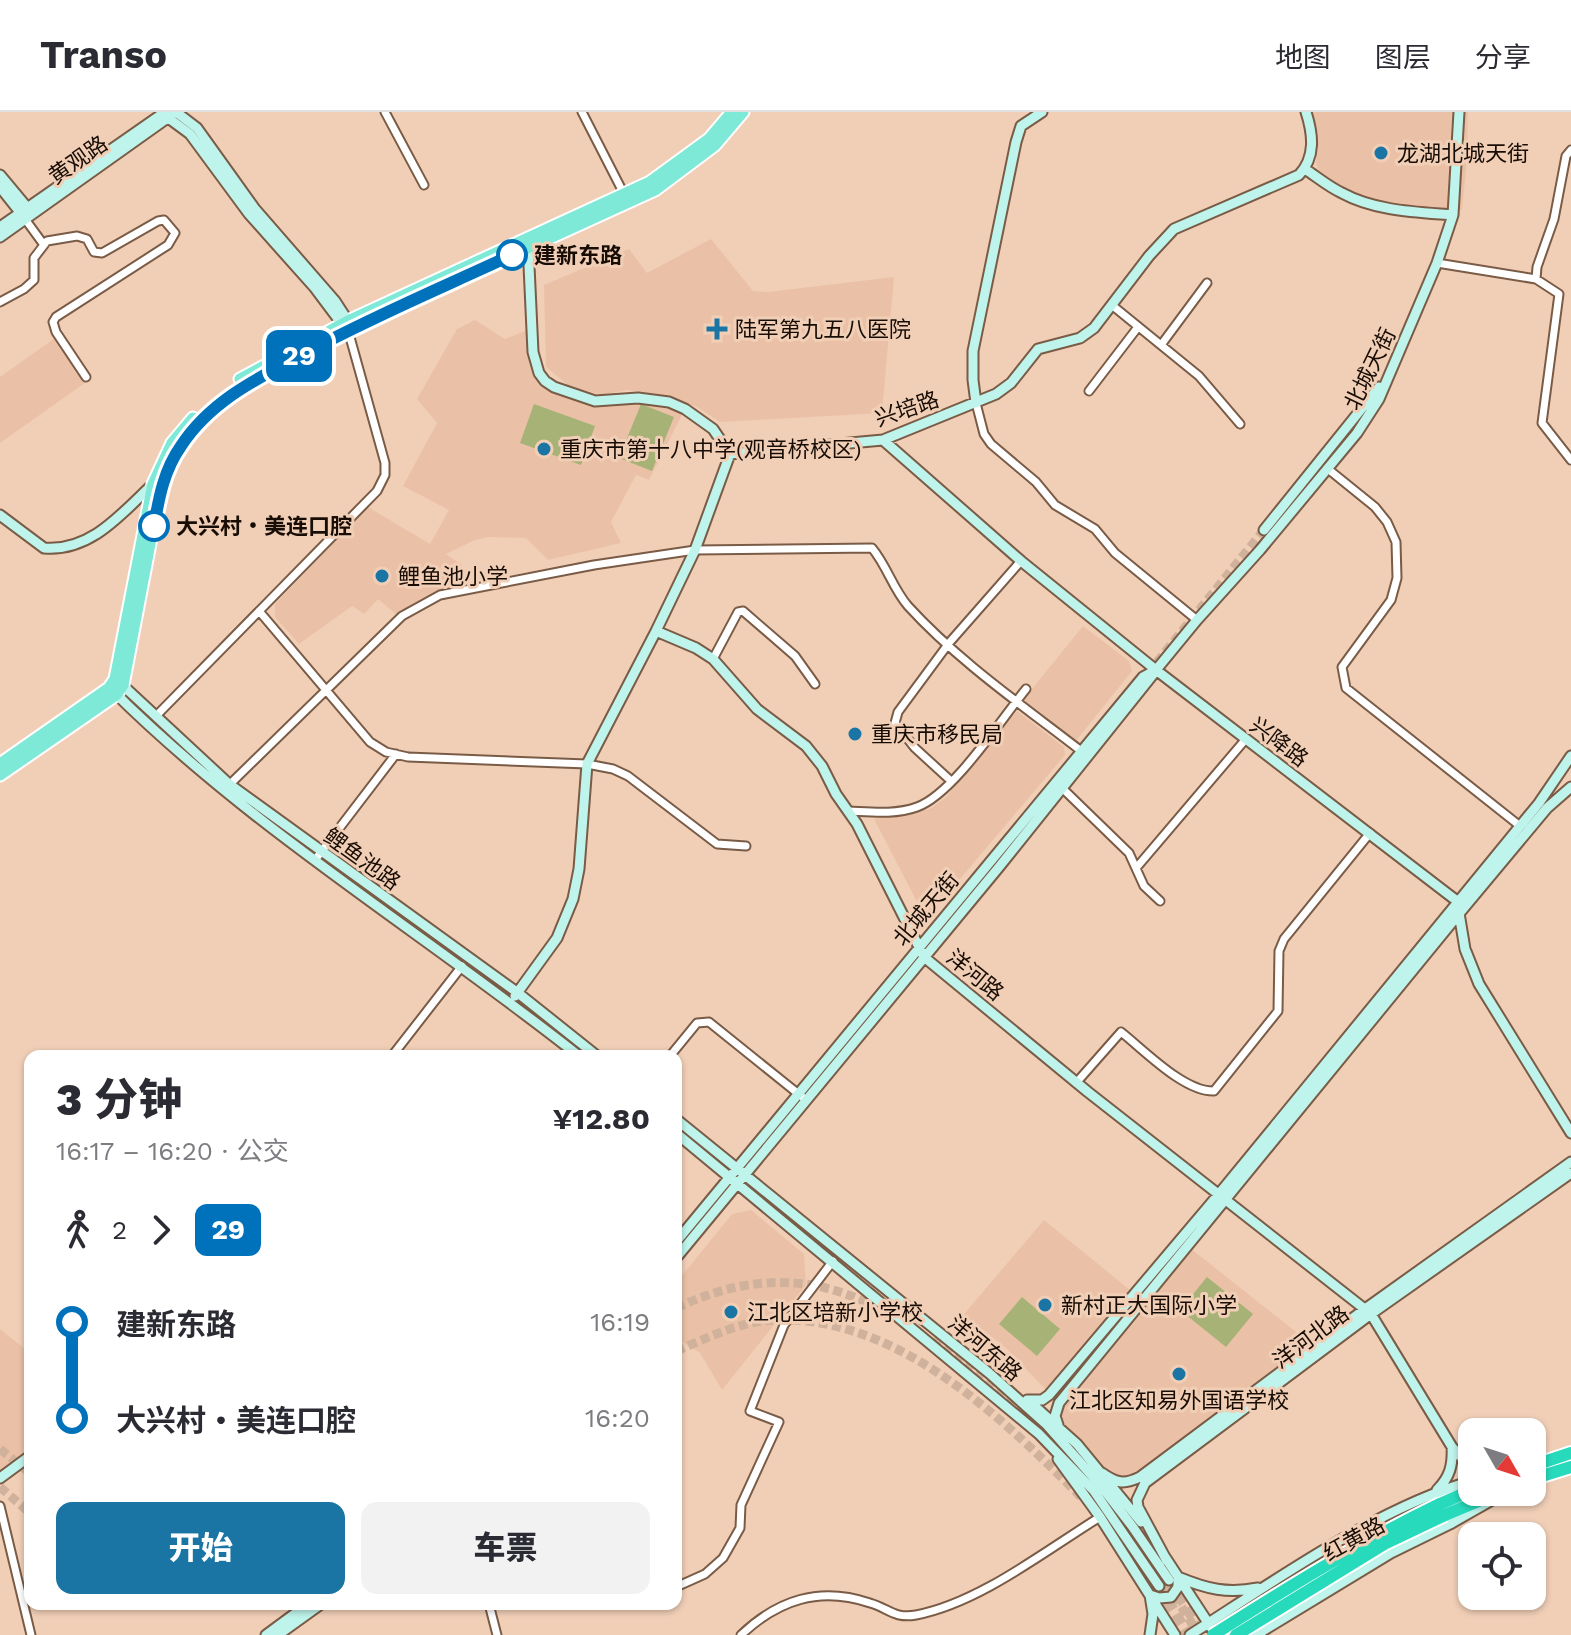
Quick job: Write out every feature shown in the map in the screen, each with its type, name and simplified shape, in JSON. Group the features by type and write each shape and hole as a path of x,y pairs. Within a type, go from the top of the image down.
{"highway":[{"path":"1546,1461 1571,1453"},
{"path":"1546,1475 1571,1467"},
{"name":"红黄路","path":"1212,1631 1380,1533 1458,1496"},
{"name":"红黄路","path":"1236,1635 1386,1543 1440,1504 1458,1500"}],"main road":[{"path":"528,243 650,182 709,139 732,112"},
{"path":"0,764 116,687 153,484 172,443 207,404 241,379 346,325 655,190 715,145 743,112"},
{"path":"0,775 116,687 161,486 180,447 200,422 227,397 346,325"}],"street":[{"path":"385,112 424,185"},
{"path":"582,112 624,194"},
{"path":"1021,126 1042,112"},
{"path":"1306,112 1312,136 1305,169 1358,201 1384,208 1453,215"},
{"name":"北城天街","path":"801,1097 924,957 1143,677 1156,670 1260,550 1370,415 1437,263 1453,215 1459,112"},
{"path":"156,716 377,491 383,480 385,463 346,325 335,301 255,209 197,128 170,114"},
{"name":"黄观路","path":"0,237 26,214 170,114"},
{"path":"1026,114 973,351 976,403 984,434 991,444 1036,482 1055,505 1095,529 1115,553 1197,620"},
{"path":"1536,279 1537,267 1554,219 1566,156 1571,150"},
{"name":"兴培路","path":"730,454 883,440 976,403 1004,389 1038,349 1090,333 1174,229 1291,180 1305,169"},
{"path":"0,175 44,245"},
{"path":"0,187 26,214"},
{"name":"黄观路","path":"0,227 26,214"},
{"path":"0,302 34,280 34,258 47,241 77,236 87,239 94,252 102,253 164,220 175,233 168,245 56,317 53,322 56,332 86,377"},
{"path":"514,998 557,938 573,899 579,869 587,764 695,550 730,454 713,429 685,409 669,402 638,398 595,401 545,381 539,373 533,352 528,243"},
{"path":"1437,263 1536,279 1559,294 1542,423 1571,460"},
{"path":"1161,345 1207,283"},
{"path":"1113,306 1199,376 1240,424"},
{"path":"1089,391 1138,327"},
{"path":"1264,530 1363,411 1393,368"},
{"name":"兴降路","path":"883,440 1021,561 1156,670 1457,901"},
{"path":"1328,469 1375,507 1387,522 1396,542 1397,578 1391,600 1342,667 1346,688 1520,826"},
{"path":"0,515 44,548 70,546 92,538 153,484"},
{"path":"226,788 402,616 440,595 594,565 695,550 872,548 907,605 1016,701 1085,754"},
{"path":"951,781 915,748 895,723 898,712 949,643 1021,561"},
{"path":"259,611 370,742 386,752 408,757 587,764 613,769 628,776 717,844 746,846"},
{"path":"713,659 738,612 743,611 795,656 815,684"},
{"name":"洋河路","path":"656,631 713,659 757,709 806,746 849,811 924,957 1076,1083 1368,1312 1458,1454"},
{"name":"鲤鱼池路","path":"116,687 156,716 226,788"},
{"name":"鲤鱼池路","path":"116,687 226,788 588,1050"},
{"path":"849,811 890,812 918,807 941,792 1026,689"},
{"path":"1137,867 1245,740"},
{"path":"318,856 396,754"},
{"path":"1543,805 1571,756"},
{"path":"1027,1400 1042,1400 1049,1395 1222,1196 1458,915 1571,767"},
{"path":"1058,1425 1055,1416 1059,1403 1222,1196 1457,901 1520,826 1571,779"},
{"path":"1059,786 1129,853 1144,886 1160,901"},
{"name":"北城天街","path":"737,1175 918,946 1059,786"},
{"path":"1543,805 1571,787"},
{"path":"1076,1083 1121,1032 1172,1073 1196,1088 1214,1091 1278,1011 1279,951 1284,939 1370,833"},
{"name":"鲤鱼池路","path":"318,856 462,966 514,998 572,1050"},
{"path":"1457,901 1465,949 1479,984 1571,1133"},
{"path":"397,1050 462,966"},
{"path":"675,1050 697,1023 709,1022 801,1097"},
{"path":"682,1125 737,1175"},
{"path":"682,1137 737,1175"},
{"name":"洋河北路","path":"1102,1473 1118,1483 1140,1477 1571,1162"},
{"name":"洋河北路","path":"1167,1561 1138,1507 1137,1500 1145,1483 1368,1312 1571,1173"},
{"path":"682,1235 737,1175"},
{"path":"682,1250 737,1175"},
{"name":"洋河东路","path":"737,1175 833,1261 1039,1434 1094,1491 1159,1586"},
{"name":"洋河东路","path":"737,1175 989,1373 1072,1451 1174,1579"},
{"path":"682,1584 705,1574 723,1558 740,1528 741,1505 779,1422 750,1411 784,1325 833,1261"},
{"path":"989,1373 1058,1425 1141,1521 1167,1561 1178,1587 1171,1597 1150,1595"},
{"path":"1039,1434 1100,1517 1175,1635"},
{"path":"1440,1504 1453,1462 1452,1447"},
{"path":"0,1478 24,1460"},
{"path":"1190,1635 1212,1631 1267,1587 1374,1523 1440,1504 1458,1491"},
{"path":"0,1506 4,1544 24,1604"},
{"path":"1256,1635 1391,1553 1480,1506"},
{"path":"741,1635 761,1616 788,1601 836,1595 873,1603 891,1614 914,1616 965,1601 1100,1517"},
{"path":"1174,1579 1228,1593 1267,1587"},
{"path":"1174,1579 1212,1631"},
{"path":"1267,1587 1259,1604 1262,1611 1276,1618 1290,1613"},
{"path":"1150,1595 1153,1614 1150,1635"},
{"path":"25,1610 31,1635"},
{"path":"266,1635 300,1610"},
{"path":"278,1635 313,1610"},
{"path":"491,1610 497,1635"},
{"path":"1271,1635 1290,1613"}],"shaded area":[{"path":"1313,112 1468,112 1462,210 1385,203 1360,197 1338,186 1320,174 1316,163 1318,136"},
{"name":"陆军第九五八医院","path":"711,239 753,291 768,292 894,277 882,413 720,422 697,407 669,396 627,390 602,395 569,386 546,367 544,285 629,249 647,273"},
{"name":"重庆市第十八中学(观音桥校区)","path":"475,320 505,339 528,330 536,375 552,390 594,404 638,402 668,406 683,413 649,480 636,475 611,522 621,543 548,560 526,538 488,537 475,540 446,554 462,565 459,587 425,597 396,614 378,599 364,614 352,606 299,644 275,617 275,604 368,507 430,544 449,510 403,486 437,423 417,399 457,329"},
{"path":"55,338 85,383 0,443 0,377"},
{"path":"1083,626 1129,661 1132,671 1075,742 1023,700"},
{"path":"1017,711 1064,747 1065,755 926,919 874,819 930,809 937,804"},
{"name":"江北区培新小学校","path":"751,1210 804,1254 806,1285 722,1390 700,1353 682,1342 682,1276 732,1214"},
{"name":"新村正大国际小学","path":"1044,1220 1130,1290 1047,1391 1006,1348 983,1330 959,1320"},
{"name":"江北区知易外国语学校","path":"1190,1248 1310,1343 1137,1475 1124,1480 1110,1475 1062,1422 1060,1409"},
{"path":"0,1329 24,1348 24,1453 0,1470"}],"green space":[{"path":"534,404 595,426 581,465 520,443"},
{"path":"641,404 674,417 652,471 619,458"},
{"path":"1207,1277 1253,1314 1226,1347 1180,1310"},
{"path":"1022,1297 1060,1329 1037,1356 999,1324"}],"tunnel":[{"path":"1148,673 1264,530"},
{"path":"682,1305 731,1288 786,1282 839,1292 892,1317"},
{"path":"682,1348 750,1323 775,1320 820,1323 864,1335 905,1353 983,1406 1084,1500"},
{"path":"932,1341 975,1371 1015,1405 1088,1479"},
{"path":"0,1449 24,1468"},
{"path":"0,1487 24,1508"},
{"path":"1103,1497 1166,1582 1199,1635"},
{"path":"1110,1528 1133,1553"},
{"path":"1169,1580 1204,1635"},
{"path":"1159,1586 1188,1635"}],"bus line":[{"name":"29","path":"154,526 161,486 180,447 200,422 227,397 348,330 512,255"}],"place":[{"name":"龙湖北城天街","path":"1381,153"},
{"name":"建新东路","path":"512,255"},
{"name":"陆军第九五八医院","path":"717,329"},
{"name":"重庆市第十八中学(观音桥校区)","path":"544,449"},
{"name":"大兴村‧美连口腔","path":"154,526"},
{"name":"鲤鱼池小学","path":"382,576"},
{"name":"重庆市移民局","path":"855,734"},
{"name":"新村正大国际小学","path":"1045,1305"},
{"name":"江北区培新小学校","path":"731,1312"},
{"name":"江北区知易外国语学校","path":"1179,1374"}]}
